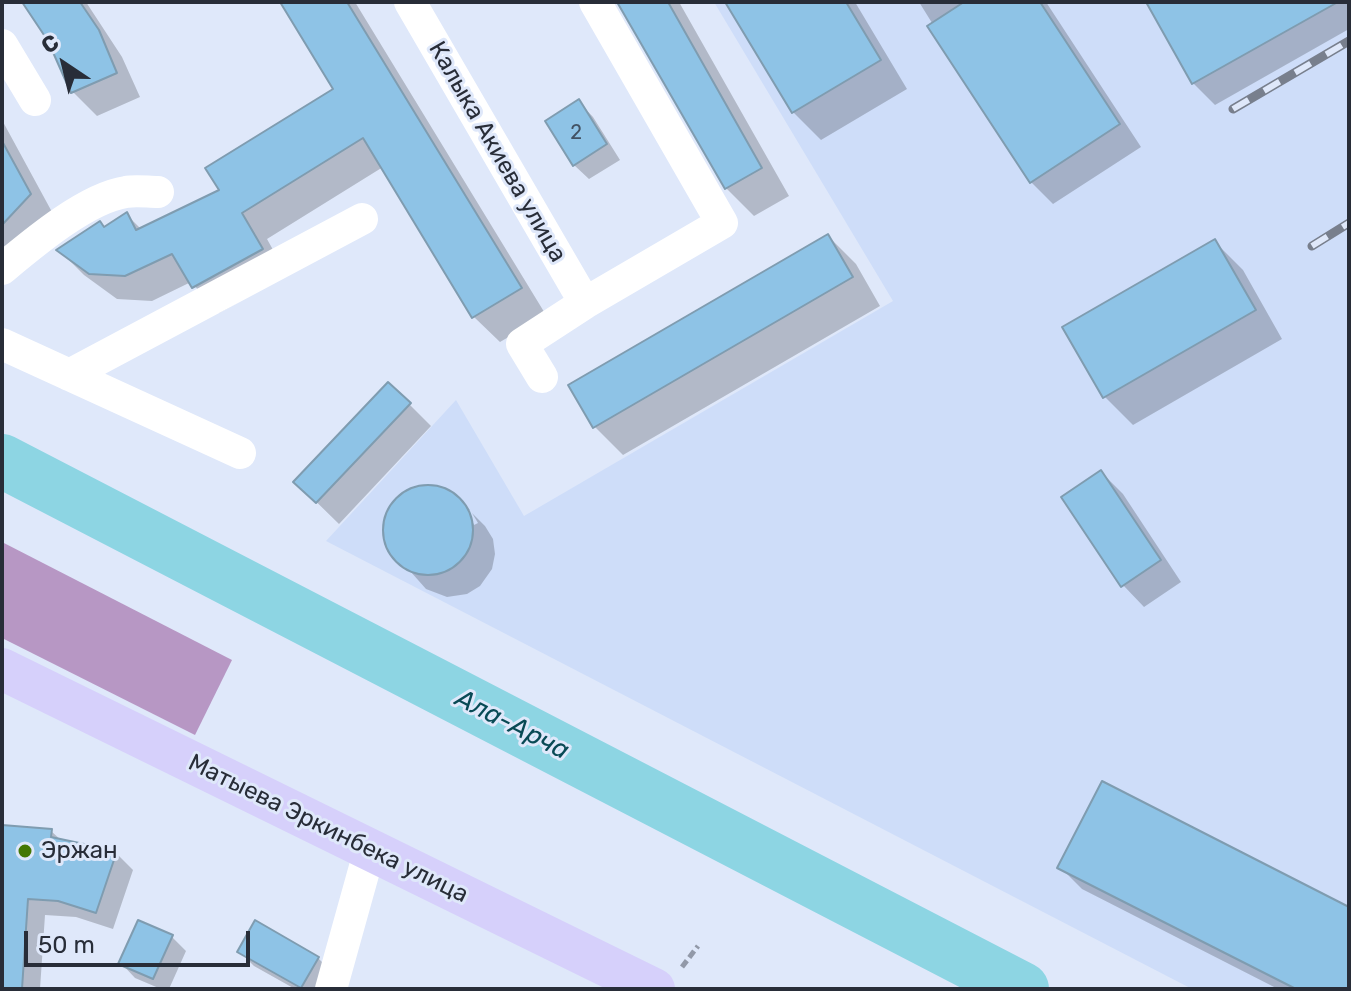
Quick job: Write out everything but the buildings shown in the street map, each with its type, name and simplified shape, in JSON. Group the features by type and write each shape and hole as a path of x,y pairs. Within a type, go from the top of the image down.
{"main road":[{"name":"Матыева Эркинбека улица","path":"2,669 654,989"}],"street":[{"name":"Калыка Акиева улица","path":"410,2 585,303"},
{"path":"542,377 522,344 585,303 722,223 595,2"},
{"path":"2,45 35,100"},
{"path":"2,269 45,233 88,207 124,192 158,192"},
{"path":"69,375 362,219"},
{"path":"2,344 240,453"},
{"path":"331,989 370,849"}],"shaded area":[{"path":"714,2 1349,2 1349,989 1192,989 326,541 456,400 524,516 893,301"},
{"path":"2,542 232,660 195,735 2,638"}],"waterway":[{"name":"Ала-Арча","path":"2,461 1022,989"}],"railway":[{"path":"1233,109 1349,41"},
{"path":"1312,246 1349,223"}],"place":[{"name":"Эржан","path":"25,851"}]}
